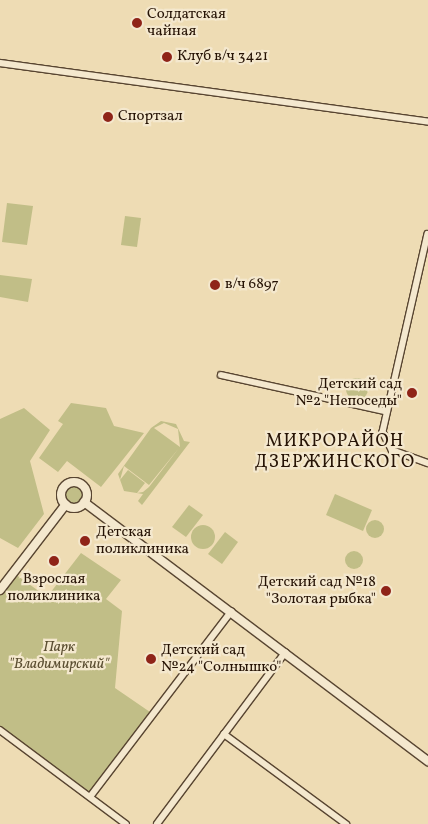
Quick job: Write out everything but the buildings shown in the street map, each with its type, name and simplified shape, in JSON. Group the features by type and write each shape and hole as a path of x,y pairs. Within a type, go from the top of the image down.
{"street":[{"path":"0,63 428,122"},
{"path":"428,234 385,411 386,446 428,463"},
{"path":"221,375 385,411"},
{"path":"66,504 62,489 72,482 84,486 84,502"},
{"path":"66,504 73,507 84,502"},
{"path":"84,502 428,762"},
{"path":"0,590 66,504"},
{"path":"90,797 231,612"},
{"path":"157,824 285,653"},
{"path":"0,730 126,824"},
{"path":"224,734 346,824"}],"green space":[{"path":"7,203 33,206 27,245 2,242"},
{"path":"125,216 141,218 137,247 121,245"},
{"path":"0,275 32,279 28,302 0,297"},
{"path":"357,378 365,381 368,389 365,397 357,400 349,397 346,389 349,381"},
{"path":"71,403 106,408 114,426 144,433 101,487 67,461 58,472 39,458 63,424 58,421"},
{"path":"24,408 50,430 30,461 44,514 18,548 0,538 0,419"},
{"path":"161,421 176,424 184,441 190,442 142,505 138,501 143,494 124,491 120,480 118,474 151,428","holes":["164,423 178,429 180,447 154,428","179,448 149,487 143,492 137,493 145,483 128,470 120,480 124,466 149,485"]},
{"path":"70,486 78,486 83,491 81,502 70,504 65,499 65,491"},
{"path":"335,494 372,510 363,531 326,515"},
{"path":"189,505 203,515 186,537 172,527"},
{"path":"375,520 381,523 384,529 381,535 375,538 369,535 366,529 369,523"},
{"path":"203,525 208,526 214,532 214,542 208,548 203,549 198,548 192,542 191,537 192,532 198,526"},
{"path":"225,532 238,542 222,564 208,554"},
{"path":"354,551 360,554 363,560 360,566 354,569 348,566 345,560 348,554"},
{"name":"Парк \"Владимирский\"","path":"81,553 121,580 106,599 122,611 115,688 150,712 89,794 0,729 0,594 15,574 47,597"}],"place":[{"name":"Солдатская чайная","path":"137,23"},
{"name":"Клуб в/ч 3421","path":"167,57"},
{"name":"Спортзал","path":"108,117"},
{"name":"в/ч 6897","path":"215,285"},
{"name":"Детский сад №2 \"Непоседы\"","path":"412,393"},
{"name":"Детская поликлиника","path":"85,541"},
{"name":"Взрослая поликлиника","path":"54,561"},
{"name":"Детский сад №18 \"Золотая рыбка\"","path":"386,591"},
{"name":"Детский сад №24 \"Солнышко\"","path":"151,659"}],"district":[{"name":"МИКРОРАЙОН ДЗЕРЖИНСКОГО","path":"335,453"}]}
